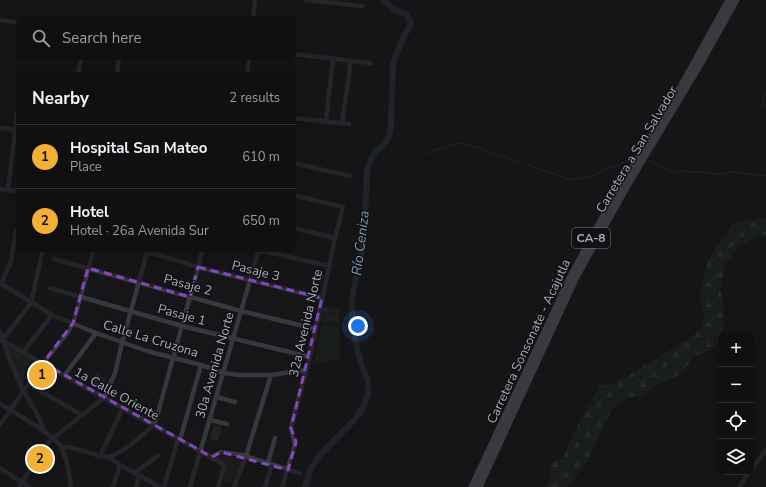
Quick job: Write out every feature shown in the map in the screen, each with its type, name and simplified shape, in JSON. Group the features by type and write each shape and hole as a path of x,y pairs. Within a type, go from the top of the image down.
{"highway":[{"name":"Carretera Sonsonate - Acajutla","path":"472,487 586,246 682,85 729,0"},
{"name":"Carretera a San Salvador","path":"478,487 576,277 624,191 680,99 736,0"}],"street":[{"path":"253,16 255,0"},
{"path":"305,0 362,6"},
{"path":"0,20 16,23"},
{"path":"296,54 370,62"},
{"path":"326,121 333,58"},
{"path":"78,72 80,60"},
{"path":"117,72 119,60"},
{"path":"247,72 249,60"},
{"path":"342,123 351,61"},
{"path":"296,118 349,124"},
{"path":"0,128 16,130"},
{"path":"8,190 16,137"},
{"path":"296,164 350,176"},
{"path":"0,189 16,191"},
{"name":"32a Avenida Norte","path":"288,470 296,442 291,428 310,357 343,207 296,196"},
{"path":"296,229 335,238"},
{"path":"1,284 11,262 16,232"},
{"path":"1,339 31,303 42,252"},
{"path":"0,425 23,390 68,332 73,323 93,252"},
{"path":"20,485 45,446 104,398 114,373 147,252"},
{"name":"Pasaje 3","path":"154,252 198,267 322,298"},
{"path":"109,457 118,453 153,425 158,415 202,252"},
{"name":"30a Avenida Norte","path":"190,487 234,338 256,252"},
{"path":"270,252 329,266"},
{"name":"Pasaje 2","path":"54,259 241,311 316,329"},
{"name":"Calle La Cruzona","path":"1,284 52,315 96,333 122,343 224,373 239,375 271,375 306,370"},
{"name":"Pasaje 1","path":"50,288 182,326 310,357"},
{"path":"24,352 52,315"},
{"path":"0,331 1,339 23,390 44,432"},
{"path":"64,376 96,333"},
{"name":"1a Calle Oriente","path":"1,339 64,376 224,465 218,487"},
{"path":"164,487 201,365"},
{"path":"234,487 246,456 271,375"},
{"path":"28,384 82,415"},
{"path":"217,397 235,402"},
{"path":"0,404 54,439 62,448 68,467 71,487"},
{"path":"100,456 123,408"},
{"path":"210,420 227,424"},
{"path":"265,487 275,438"},
{"path":"62,448 70,447 100,456 109,457 120,465 160,487"},
{"path":"754,466 766,450"},
{"path":"212,457 221,452 246,456 299,473"},
{"path":"136,474 158,456"},
{"path":"113,487 120,465"},
{"path":"0,468 20,485 29,487"},
{"path":"282,487 288,470"},
{"path":"136,474 136,487"},
{"path":"739,487 747,475"}],"highlighted area":[{"path":"198,267 322,298 291,428 296,442 288,470 221,452 212,457 43,363 73,323 88,268 190,297"}],"shaded area":[{"path":"96,373 106,379 101,389 96,386 94,390 91,388 93,385 90,383"},
{"path":"218,455 243,459 235,483 221,480 225,467 214,457"}],"green space":[{"path":"766,217 766,234 738,246 725,266 720,289 724,309 724,328 722,331 718,331 718,343 709,351 693,357 683,373 653,387 644,396 627,397 612,409 586,463 568,487 545,487 549,484 551,463 562,459 577,426 600,385 615,383 689,339 702,328 704,317 700,295 706,267 712,254 736,222"},
{"path":"323,307 340,307 339,323 320,323"},
{"path":"322,324 339,325 340,360 314,362"},
{"path":"5,343 39,363 22,384"},
{"path":"214,425 222,427 218,441 210,439"}],"waterway":[{"name":"Río Ceniza","path":"305,487 310,470 319,456 356,418 363,408 368,393 368,380 362,367 356,345 352,315 352,298 364,239 367,172 370,161 375,152 386,142 389,136 391,126 393,63 402,40 411,23 407,15 393,9 383,0"},
{"path":"766,92 762,103 766,106"},
{"path":"426,153 459,143 470,145 519,162"},
{"path":"525,164 571,180 597,175 603,170 633,159"},
{"path":"646,161 652,161 673,173 685,171 722,174 733,172 766,176"},
{"path":"714,324 716,276 725,254 741,237 766,226"},
{"path":"555,487 579,449 597,406 601,401 616,389 654,375 667,364 701,344 711,335 713,329"}],"place":[{"name":"Hospital San Mateo","path":"42,375"},
{"name":"Hotel","path":"40,459"}]}
